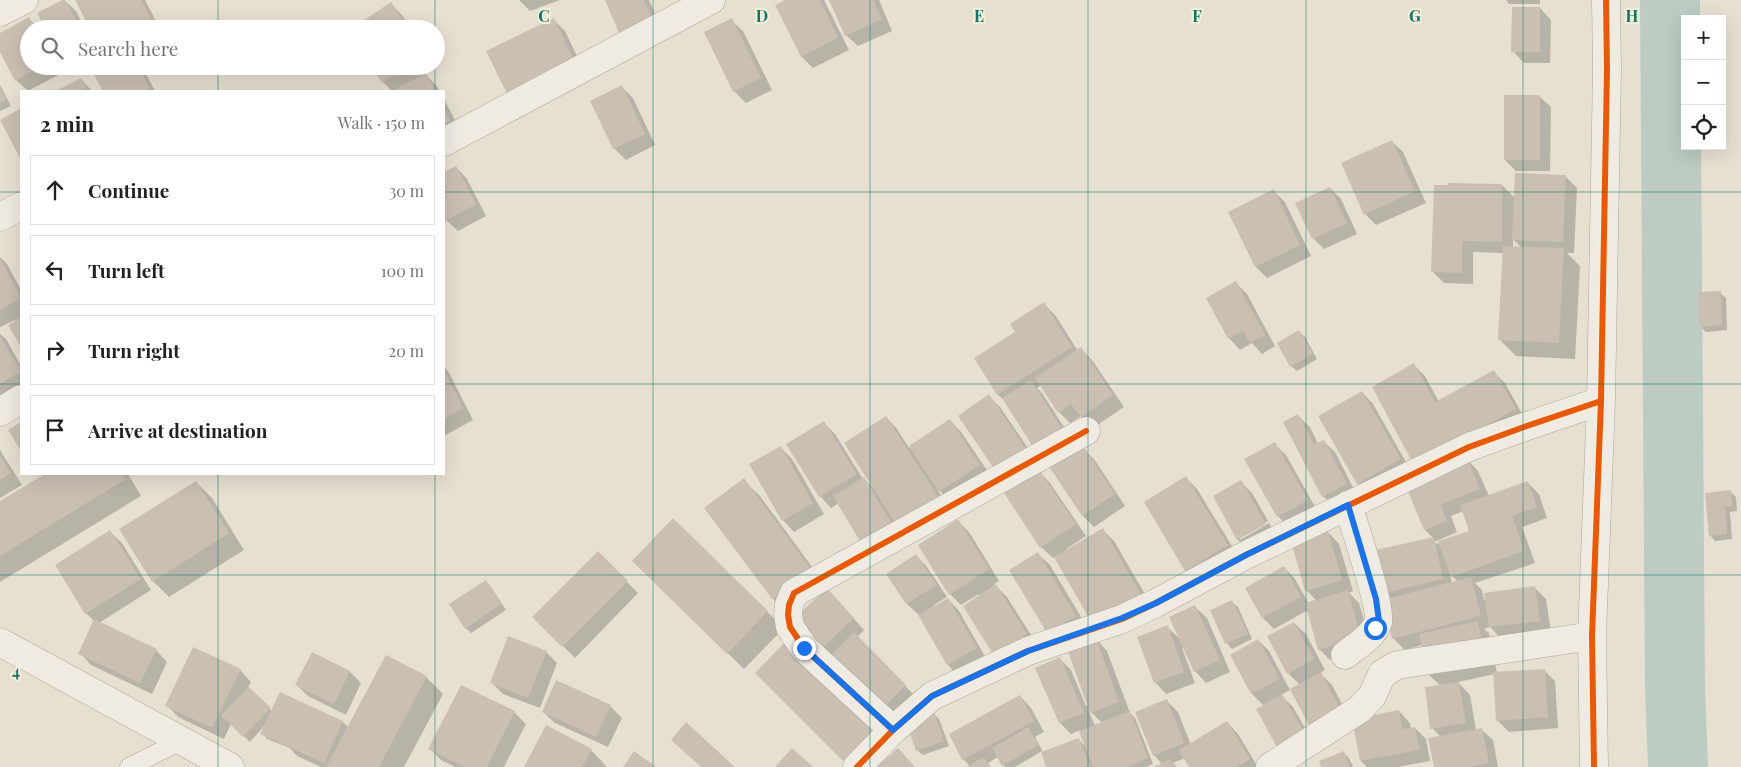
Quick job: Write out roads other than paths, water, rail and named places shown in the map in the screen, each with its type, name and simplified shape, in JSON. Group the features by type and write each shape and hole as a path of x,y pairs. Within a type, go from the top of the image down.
{"street":[{"path":"0,12 24,0"},
{"path":"445,141 711,0"},
{"path":"1594,767 1592,636 1601,401 1607,69 1606,0"},
{"path":"0,217 20,207"},
{"path":"0,412 20,400"},
{"path":"857,767 893,730 932,696 1028,651 1131,615 1246,555 1469,447 1524,426 1601,401"},
{"path":"893,730 804,648 790,627 788,615 794,593 1086,431"},
{"path":"1345,655 1368,637 1379,621 1376,599 1348,505"},
{"path":"1270,767 1360,708 1372,696 1382,674 1397,665 1592,636"},
{"path":"0,642 230,767"}],"lane":[{"path":"129,767 181,741"}],"waterway":[{"path":"1670,0 1675,687 1678,767"}]}
